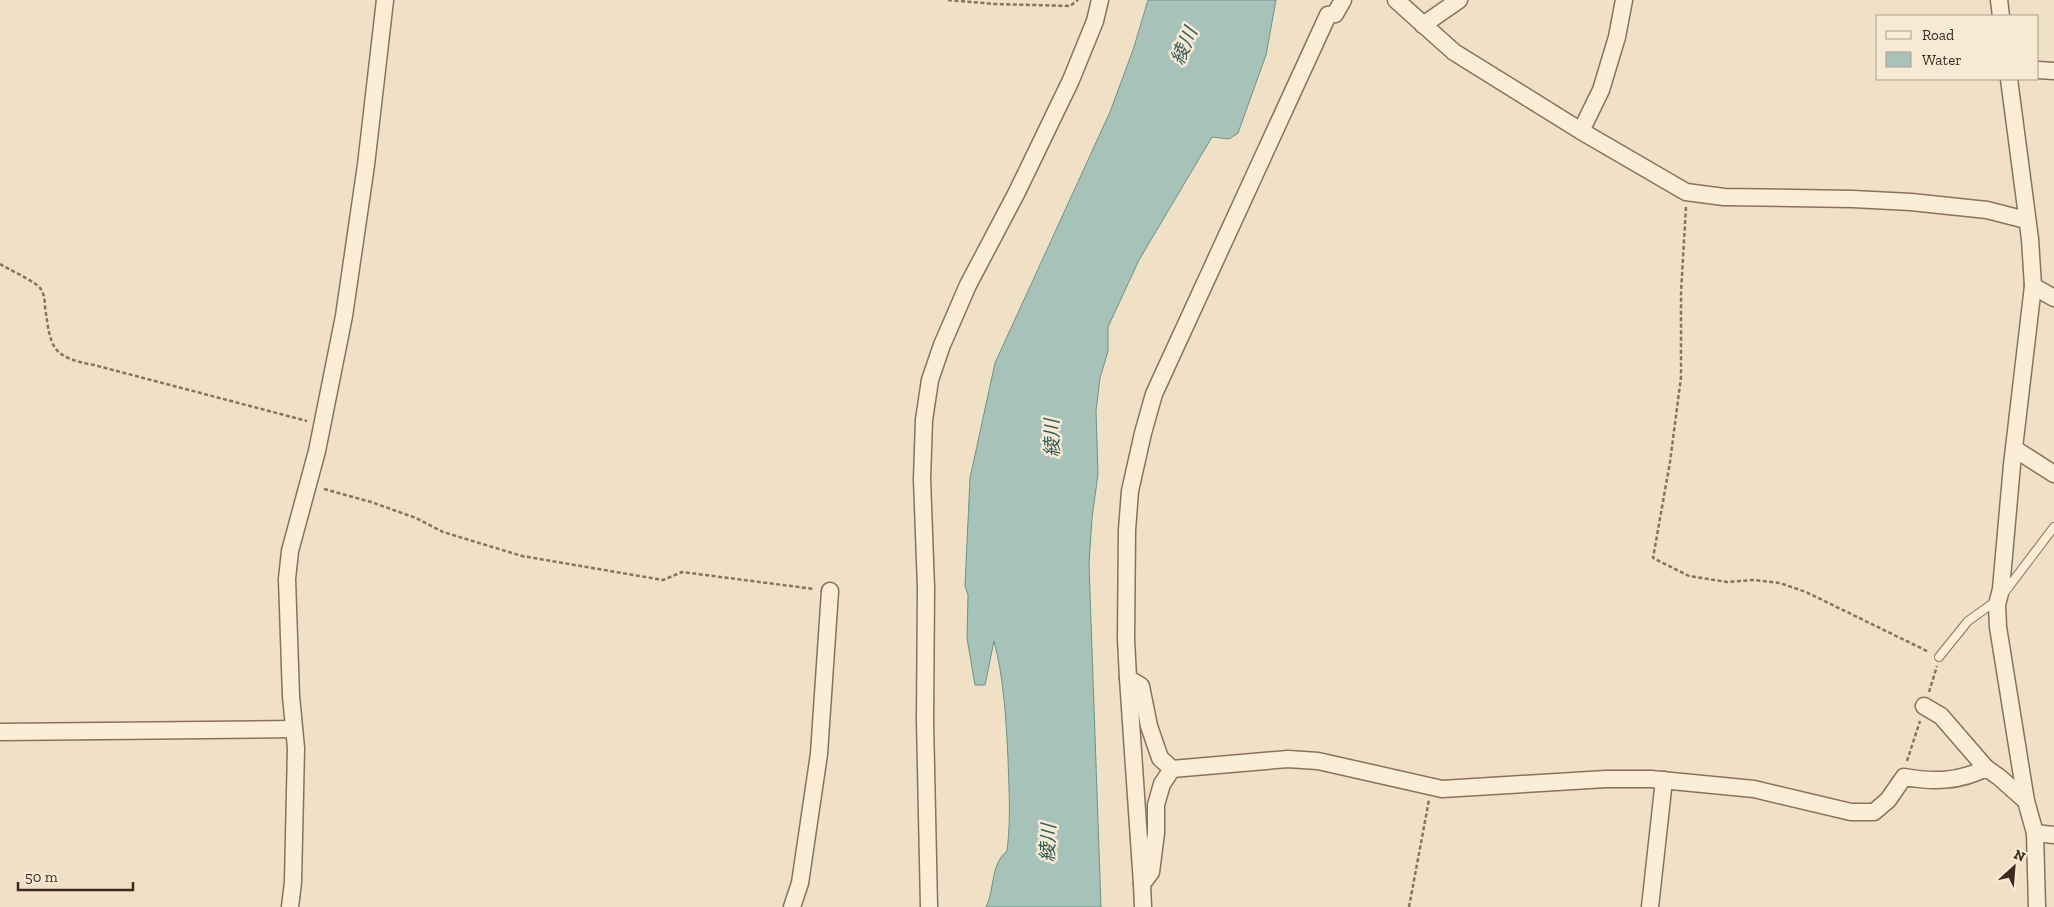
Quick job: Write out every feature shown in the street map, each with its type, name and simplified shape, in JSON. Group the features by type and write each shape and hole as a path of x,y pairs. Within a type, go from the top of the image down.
{"street":[{"path":"290,907 293,882 296,748 288,579 290,551 317,451 344,316 366,165 385,0"},
{"path":"929,907 925,721 926,588 922,479 924,420 930,380 942,345 968,285 1017,192 1071,80 1094,21 1100,0"},
{"path":"1143,907 1128,678 1127,580 1130,491 1154,394 1330,8 1335,14 1343,0"},
{"path":"1396,0 1454,52 1581,131 1686,192 1724,197 1912,202 1987,210 2026,220"},
{"path":"1423,25 1459,0"},
{"path":"1581,131 1601,90 1617,36 1624,0"},
{"path":"1999,0 2001,15"},
{"path":"2039,70 2054,71"},
{"path":"2009,80 2034,286 1997,605 1998,627 2026,801 2035,833 2037,907"},
{"path":"2034,286 2054,298"},
{"path":"2015,449 2054,474"},
{"path":"792,907 800,882 819,754 830,591"},
{"path":"1128,678 1141,686 1149,726 1160,758 1172,768 1288,759 1318,761 1442,789 1606,779 1664,780 1754,789 1851,812 1874,812 1888,800 1904,777 1930,782 1974,774 1986,768"},
{"path":"1924,706 1941,716 1986,768 2026,801"},
{"path":"0,732 294,729"},
{"path":"1142,884 1151,872 1156,833 1156,805 1162,784 1172,768"},
{"path":"1650,907 1664,780"},
{"path":"2035,833 2054,835"}],"lane":[{"path":"1939,658 1968,621 1993,605 2054,527"}],"path":[{"path":"948,0 995,4 1070,6 1078,0"},
{"path":"1686,192 1681,292 1681,377 1670,462 1653,558 1689,576 1727,582 1755,580 1780,583 1806,592 1939,658 1904,777"},
{"path":"0,264 40,288 44,300 50,337 56,351 72,361 94,365 321,425"},
{"path":"308,485 371,502 416,518 443,532 522,556 663,580 682,572 830,591"},
{"path":"1409,907 1432,787"}],"water":[{"name":"綾川","path":"1148,0 1276,0 1266,55 1238,133 1229,139 1212,137 1139,260 1108,327 1108,351 1100,378 1096,411 1098,474 1092,518 1089,564 1101,907 986,907 995,870 1007,851 1009,816 1008,759 1002,684 994,641 985,685 975,685 967,638 968,595 965,586 970,478 995,363 1110,112 1133,50"}]}
